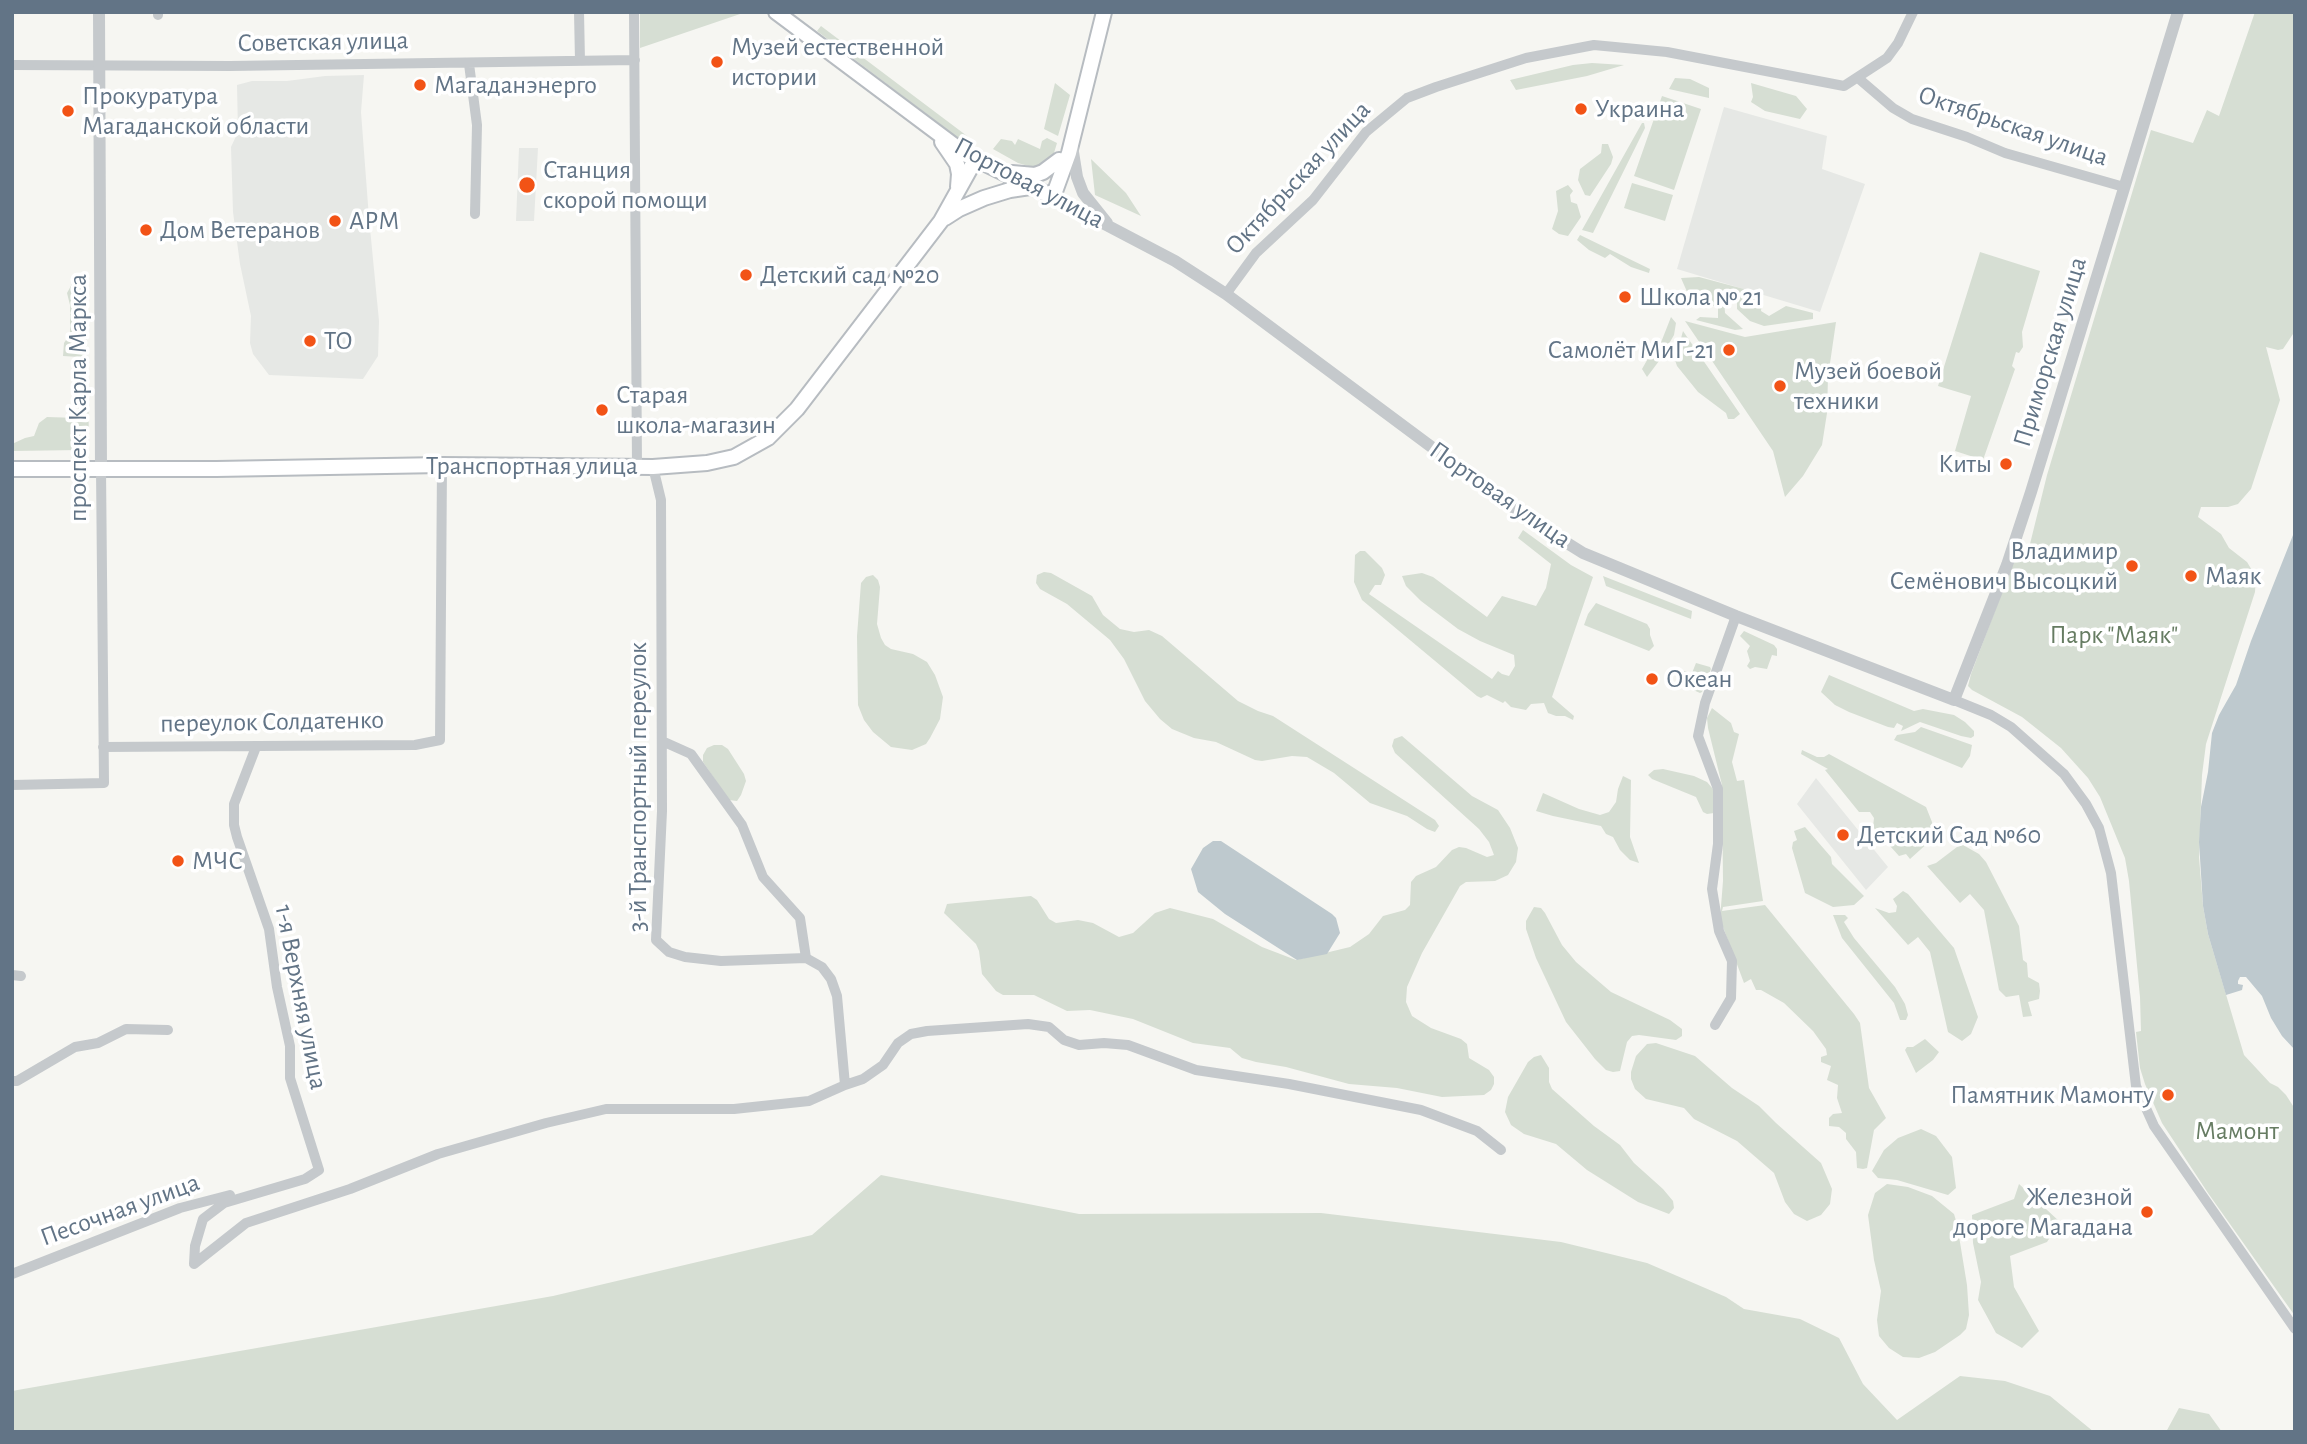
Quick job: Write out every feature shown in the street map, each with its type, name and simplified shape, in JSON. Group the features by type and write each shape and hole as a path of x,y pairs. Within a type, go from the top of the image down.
{"main road":[{"name":"Портовая улица","path":"776,12 975,160 1053,197"},
{"path":"1053,197 1072,142 1104,12"},
{"path":"930,128 947,148 959,169 955,197"},
{"path":"1031,187 1048,173 1072,142"},
{"name":"Транспортная улица","path":"12,469 442,465 653,467 722,460 758,445 797,409 941,221 975,160"},
{"path":"999,172 1035,175 1059,160"},
{"name":"Транспортная улица","path":"941,221 984,198 1031,187"}],"street":[{"name":"проспект Карла Маркса","path":"12,785 104,783 99,12"},
{"path":"579,12 580,61"},
{"path":"634,12 637,467"},
{"name":"Октябрьская улица","path":"1226,294 1256,253 1313,200 1366,132 1407,98 1445,83 1535,56 1594,45 1667,52 1844,86 1887,58 1898,43 1913,12"},
{"name":"Приморская улица","path":"1954,701 2016,537 2178,12"},
{"name":"Советская улица","path":"12,65 469,64 635,60"},
{"path":"469,64 477,125 475,214"},
{"name":"Октябрьская улица","path":"1858,78 1893,108 1912,119 2005,153 2124,187"},
{"path":"1072,142 1077,177 1083,193 1109,226"},
{"name":"Портовая улица","path":"1053,197 1175,261 1226,294 1540,527 1600,562 1991,715 2011,727 2064,774 2086,804 2099,828 2106,851 2136,1086 2154,1126 2295,1329"},
{"name":"переулок Солдатенко","path":"103,747 415,745 440,740 442,465"},
{"name":"3-й Транспортный переулок","path":"653,467 661,500 662,811 656,940 669,952 685,957 720,961 806,958"},
{"path":"1715,1025 1731,998 1732,961 1719,931 1712,890 1717,844 1718,789 1698,736 1705,704 1736,616"},
{"path":"662,741 691,754 742,825 763,877 800,918 806,958 821,967 831,979 837,996 845,1085 863,1079 883,1065 898,1043 911,1034 1028,1024 1049,1027 1064,1040 1079,1045 1128,1045 1196,1070 1289,1084 1420,1110 1477,1131 1501,1150"},
{"name":"1-я Верхняя улица","path":"256,747 234,804 234,825 269,929 277,987 290,1046 290,1078 319,1170 305,1179 224,1203 203,1219 195,1246 194,1265 246,1223 350,1189 438,1154 534,1126 606,1109 734,1109 809,1101 845,1085"},
{"path":"15,1081 75,1047 98,1043 126,1028 168,1030"},
{"name":"Песочная улица","path":"12,1274 180,1208 230,1195 245,1197"}],"shaded area":[{"path":"364,75 361,112 379,321 378,356 363,379 269,375 253,354 250,343 251,316 233,212 231,147 238,132 237,85 252,81"},
{"path":"1724,107 1827,136 1822,169 1865,184 1820,312 1677,269"},
{"name":"Станция скорой помощи","path":"519,148 538,148 534,221 516,221"},
{"path":"2295,530 2295,1050 2282,1036 2262,996 2246,977 2240,977 2238,981 2238,984 2243,985 2242,990 2226,995 2208,934 2203,906 2199,842 2201,807 2212,733 2236,685"},
{"name":"Детский Сад №60","path":"1816,778 1888,867 1866,890 1797,804"},
{"path":"1213,841 1221,841 1332,914 1336,918 1340,933 1327,954 1297,960 1225,914 1198,892 1191,869 1203,848"}],"green space":[{"path":"640,12 746,12 640,48"},
{"name":"Парк \"Маяк\"","path":"2255,12 2295,12 2295,331 2283,349 2266,347 2280,400 2251,489 2238,504 2228,507 2201,507 2198,517 2221,534 2229,548 2247,562 2256,577 2255,592 2206,744 2199,857 2208,934 2244,1055 2270,1083 2286,1095 2295,1109 2295,1316 2162,1123 2145,1084 2140,1068 2136,1032 2141,1031 2140,997 2129,881 2125,858 2100,797 2088,778 2061,748 2022,717 1968,686 2013,563 2016,558 2026,554 2030,544 2047,475 2151,130 2193,143 2207,110 2219,116"},
{"path":"821,26 975,142 970,147 817,31"},
{"path":"1573,65 1624,65 1587,76 1516,90 1510,80"},
{"path":"1675,78 1690,79 1709,88 1709,98 1669,89"},
{"path":"1055,83 1070,95 1058,136 1044,129"},
{"path":"1751,83 1796,96 1807,109 1800,119 1765,111 1751,102"},
{"path":"1662,96 1701,109 1674,190 1634,176"},
{"path":"1642,123 1645,128 1593,233 1582,230"},
{"path":"1047,138 1057,143 1054,153 1038,167 1018,163 993,149 1001,139 1012,141 1015,145 1018,139 1040,149 1042,141"},
{"path":"1602,144 1608,144 1613,157 1611,164 1590,196 1585,195 1578,180 1580,169 1601,153"},
{"path":"1091,159 1126,193 1141,216 1095,195"},
{"path":"1632,183 1673,195 1665,221 1624,208"},
{"path":"1568,185 1573,191 1570,195 1571,202 1577,204 1581,217 1568,236 1552,229 1558,211 1556,191"},
{"path":"1580,235 1650,269 1649,273 1631,267 1610,254 1605,258 1589,250 1577,240"},
{"path":"1980,252 2040,271 2022,332 2023,347 2019,353 2016,352 2012,366 2015,369 1983,460 1955,451 1971,396 1938,386"},
{"path":"1699,277 1744,289 1747,294 1762,301 1761,311 1769,316 1786,306 1813,313 1813,319 1764,326 1750,321 1737,309 1737,296 1728,290 1724,299 1725,313 1743,329 1735,330 1696,320 1700,317 1718,318 1718,308 1688,294 1681,278"},
{"path":"72,284 86,284 89,441 86,447 80,450 12,451 12,444 34,436 39,423 47,417 78,418 79,357 63,356 64,343 70,334 70,305 67,293"},
{"path":"1671,317 1676,323 1674,335 1647,377 1642,369 1660,345"},
{"path":"1685,321 1745,337 1836,322 1822,445 1803,476 1785,497 1773,451"},
{"path":"1683,331 1740,414 1734,419 1728,419 1726,413 1698,392 1677,366 1675,360"},
{"path":"1523,530 1571,565 1593,577 1552,697 1574,716 1573,720 1548,713 1544,703 1531,704 1526,710 1511,707 1505,701 1503,703 1487,695 1481,698 1477,696 1362,600 1354,582 1355,555 1365,551 1382,568 1385,575 1381,585 1375,585 1369,594 1492,679 1498,671 1509,676 1515,666 1514,655 1458,629 1421,601 1406,586 1402,576 1422,573 1433,577 1487,617 1502,596 1536,606 1546,588 1551,564 1518,538"},
{"path":"1051,573 1092,596 1103,615 1120,629 1134,632 1149,630 1162,636 1238,701 1273,716 1435,820 1439,826 1435,832 1407,816 1370,803 1334,773 1307,757 1255,760 1216,742 1194,738 1172,729 1145,701 1124,659 1110,640 1067,604 1040,589 1036,583 1037,575"},
{"path":"873,575 880,587 877,624 885,645 913,654 927,662 943,697 940,719 930,738 926,744 912,750 891,747 873,732 858,705 857,636 861,583 866,577"},
{"path":"1603,576 1692,611 1691,619 1606,586"},
{"path":"1596,603 1647,624 1654,646 1649,651 1584,625"},
{"path":"1744,631 1777,649 1777,656 1772,655 1767,669 1750,669 1747,666 1750,661 1747,651 1750,646 1740,636"},
{"path":"1696,663 1711,669 1700,693 1680,684 1684,671 1692,673"},
{"path":"1829,675 1914,711 1923,709 1954,715 1974,731 1974,736 1961,736 1920,722 1901,731 1903,726 1897,723 1894,728 1888,727 1849,712 1835,705 1821,692"},
{"path":"1712,708 1731,723 1734,732 1739,734 1732,762 1737,781 1744,780 1763,901 1723,907 1722,911 1765,905 1860,1023 1869,1088 1886,1118 1874,1130 1867,1168 1857,1168 1856,1152 1846,1139 1846,1133 1839,1127 1829,1126 1829,1118 1833,1114 1842,1113 1837,1098 1838,1085 1827,1080 1831,1066 1821,1062 1821,1057 1827,1055 1826,1049 1813,1031 1784,1003 1761,990 1756,990 1751,979 1744,983 1720,919 1723,881 1722,785 1708,728 1707,718"},
{"path":"1921,727 1972,745 1970,756 1962,768 1894,740 1897,735 1915,732"},
{"path":"1402,736 1472,796 1498,810 1510,828 1518,848 1516,862 1508,875 1495,881 1466,882 1460,886 1422,953 1407,987 1406,1002 1412,1016 1431,1028 1461,1039 1467,1044 1469,1058 1489,1070 1494,1077 1491,1090 1484,1095 1442,1097 1397,1088 1349,1084 1242,1058 1230,1048 1193,1043 1133,1019 1090,1010 1067,1011 1034,995 1003,995 996,991 982,974 976,944 944,913 947,904 1031,896 1037,900 1049,919 1056,923 1078,920 1093,923 1119,937 1133,933 1155,913 1170,908 1213,919 1262,947 1296,960 1350,947 1369,934 1383,916 1405,910 1410,905 1411,882 1416,876 1436,867 1452,850 1459,847 1487,857 1494,855 1489,842 1479,829 1395,753 1392,746 1394,739"},
{"path":"722,745 728,749 744,774 746,781 737,801 729,800 703,762 707,748"},
{"path":"1802,750 1817,757 1829,754 1926,807 1934,835 1930,841 1910,859 1906,854 1899,856 1873,827 1874,818 1870,812 1859,812 1825,770 1828,769 1801,754"},
{"path":"1663,769 1707,782 1713,789 1714,813 1703,812 1696,797 1648,775 1654,770"},
{"path":"1623,776 1631,780 1630,837 1639,863 1630,860 1601,826 1536,811 1543,793 1579,809 1600,815 1609,812 1616,802"},
{"path":"1805,827 1831,857 1832,864 1864,896 1854,905 1833,907 1805,893 1792,848 1793,842 1797,840 1794,831"},
{"path":"1963,845 1979,854 1986,862 2019,926 2028,977 2039,983 2039,999 2028,1002 2032,1016 2023,1017 2019,995 2006,997 1999,990 1984,910 1970,894 1960,903 1927,866"},
{"path":"1903,891 1954,948 1978,1017 1971,1034 1962,1041 1948,1032 1930,952 1918,937 1908,945 1875,908 1889,913 1896,912 1897,906 1893,899"},
{"path":"1534,907 1541,908 1545,913 1562,945 1576,962 1611,992 1670,1020 1682,1029 1682,1036 1676,1040 1632,1036 1627,1042 1620,1071 1606,1070 1566,1022 1536,958 1526,929 1526,921"},
{"path":"1833,915 1845,915 1848,918 1844,922 1854,938 1895,987 1905,1004 1908,1015 1906,1020 1900,1020 1894,1003 1842,938"},
{"path":"1925,1039 1939,1052 1916,1073 1905,1050"},
{"path":"1656,1043 1695,1056 1732,1088 1759,1106 1821,1163 1832,1189 1830,1204 1821,1215 1807,1221 1794,1214 1785,1202 1774,1173 1737,1141 1694,1119 1684,1108 1646,1099 1635,1089 1631,1072 1636,1056 1647,1044"},
{"path":"1541,1055 1549,1068 1552,1089 1620,1145 1634,1163 1663,1189 1673,1201 1674,1208 1669,1214 1638,1202 1587,1170 1556,1144 1524,1134 1511,1125 1505,1112 1508,1097 1528,1062"},
{"path":"1921,1129 1936,1136 1952,1157 1956,1188 1948,1195 1897,1180 1878,1178 1872,1171 1884,1150 1898,1138"},
{"path":"881,1175 1079,1214 1321,1213 1561,1242 1647,1263 1726,1297 1744,1309 1800,1319 1839,1338 1863,1384 1897,1420 1960,1376 2005,1381 2050,1396 2094,1432 12,1432 12,1391 553,1296 812,1235"},
{"path":"1887,1184 1908,1187 1932,1196 1954,1214 1957,1224 1967,1285 1969,1315 1966,1329 1935,1352 1919,1358 1903,1357 1889,1348 1879,1336 1877,1320 1881,1291 1868,1215 1875,1193"},
{"path":"2019,1184 2060,1222 2047,1242 2010,1256 2014,1287 2039,1331 2022,1348 1996,1333 1978,1300 1981,1282 1973,1243 1972,1215 2014,1199"},
{"path":"2179,1408 2209,1414 2222,1432 2166,1432"}],"place":[{"name":"Музей естественной истории","path":"717,62"},
{"name":"Магаданэнерго","path":"420,85"},
{"name":"Украина","path":"1581,109"},
{"name":"Прокуратура Магаданской области","path":"68,111"},
{"name":"Станция скорой помощи","path":"527,185"},
{"name":"АРМ","path":"335,221"},
{"name":"Дом Ветеранов","path":"146,230"},
{"name":"Детский сад №20","path":"746,275"},
{"name":"Школа № 21","path":"1625,297"},
{"name":"ТО","path":"310,341"},
{"name":"Самолёт МиГ-21","path":"1729,350"},
{"name":"Музей боевой техники","path":"1780,386"},
{"name":"Старая школа-магазин","path":"602,410"},
{"name":"Киты","path":"2006,464"},
{"name":"Владимир Семёнович Высоцкий","path":"2132,566"},
{"name":"Маяк","path":"2191,576"},
{"name":"Океан","path":"1652,679"},
{"name":"Детский Сад №60","path":"1843,835"},
{"name":"МЧС","path":"178,861"},
{"name":"Памятник Мамонту","path":"2168,1095"},
{"name":"Железной дороге Магадана","path":"2147,1212"}],"park label":[{"name":"Мамонт","path":"2237,1131"}]}
